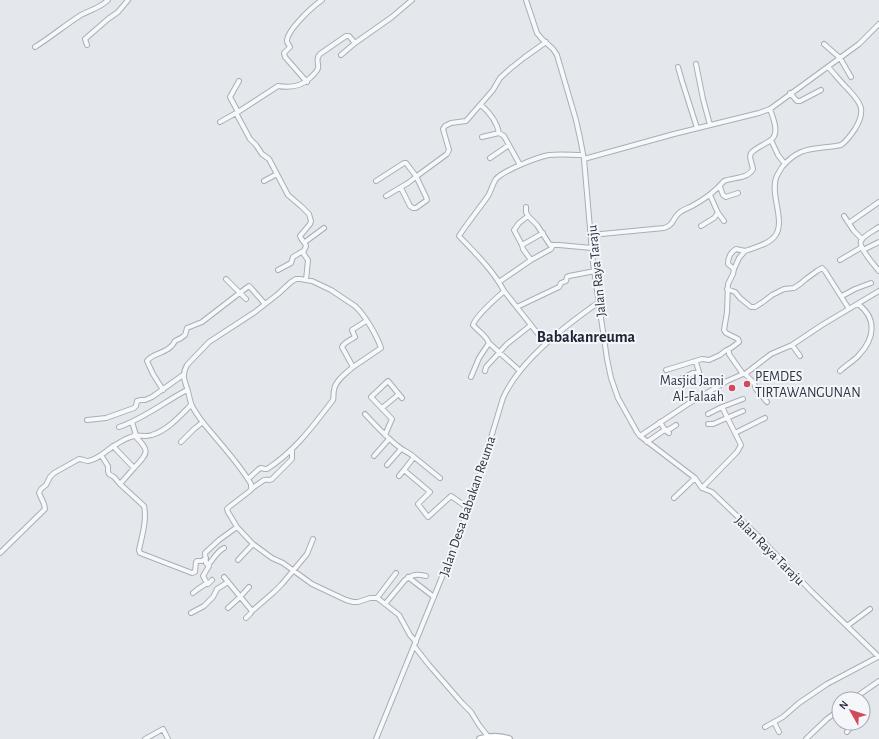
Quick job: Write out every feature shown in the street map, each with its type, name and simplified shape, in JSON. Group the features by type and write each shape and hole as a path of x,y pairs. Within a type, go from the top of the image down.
{"main road":[{"path":"480,739 496,736 508,739"}],"street":[{"path":"35,48 81,16 101,6 108,0"},
{"path":"87,45 85,39 118,12 128,0"},
{"path":"307,82 285,57 284,53 290,47 287,42 289,34 298,22 322,0"},
{"path":"341,55 355,43 396,14 412,0"},
{"name":"Jalan Raya Taraju","path":"526,0 537,33 557,55 580,138 604,345 612,383 623,408 640,436 676,462 695,478 702,488 712,492 879,657"},
{"path":"546,344 504,291 499,282 459,236 494,186 495,180 520,165 540,157 550,155 583,157 770,109 862,42 879,24"},
{"path":"220,122 237,113 278,86 286,88 307,82 317,70 317,57 346,36 349,36 355,43"},
{"path":"386,196 408,183 449,152 444,129 445,126 466,121 481,105 500,78 524,57 546,42"},
{"path":"824,44 840,58 851,77"},
{"path":"696,64 710,125"},
{"path":"678,66 697,128"},
{"path":"666,370 704,359 709,360 720,355 738,343 739,340 724,331 727,312 728,282 733,274 739,258 746,251 770,241 777,232 776,179 785,164 794,156 803,151 841,145 849,138 858,123 861,114 860,103 828,67"},
{"path":"239,81 230,97 250,139 262,154 269,159 288,196 302,207 311,218 310,224 300,235 306,246 303,251 293,257 291,263 278,270"},
{"path":"790,93 797,101 800,101 821,90"},
{"path":"481,105 497,125 499,133 504,136 520,165"},
{"path":"591,235 668,227 678,214 710,195 720,187 724,181 743,177 752,172 754,168 750,158 751,153 771,140 775,135 775,128 770,109"},
{"path":"482,137 499,133"},
{"path":"771,140 778,155 785,164"},
{"path":"490,158 509,145"},
{"path":"376,181 407,163 416,176 427,199 416,208 413,208 410,206 400,188"},
{"path":"264,181 277,174"},
{"path":"720,187 723,195 726,196 738,193"},
{"path":"710,195 718,213 724,221"},
{"path":"849,223 879,202"},
{"path":"526,207 528,216 537,225 550,245 559,244 592,248"},
{"path":"701,226 714,218 718,213"},
{"path":"528,216 519,223 514,230 523,249 531,260"},
{"path":"844,216 854,231 862,239"},
{"path":"879,227 862,239 860,243 870,261 879,271"},
{"path":"305,242 324,228"},
{"path":"522,245 543,233"},
{"path":"840,260 862,248 879,242"},
{"path":"499,282 531,260 551,249 553,245"},
{"path":"734,269 728,264 730,256 736,249 746,251"},
{"path":"303,251 308,260 306,280"},
{"path":"727,289 735,292 751,307 755,307 772,295 794,288 822,268 842,296 849,309"},
{"path":"517,307 559,287 561,283 566,281 567,277 569,276 595,271"},
{"path":"226,279 246,299"},
{"path":"248,479 261,468 267,469 292,450 333,400 334,390 338,381 353,367 381,348 373,331 360,310 331,290 312,281 300,279 294,280 265,304 209,342 184,369 183,375 191,405 248,479 251,484 250,490"},
{"path":"842,296 871,283"},
{"path":"163,390 153,374 147,361 148,359 169,348 175,341 185,335 187,328 202,322 249,286 265,304"},
{"path":"504,291 479,315 473,325 482,333 489,343 520,371"},
{"path":"640,436 688,404 727,381 744,374 772,354 792,345 879,291"},
{"name":"Jalan Desa Babakan Reuma","path":"376,739 434,597 476,487 503,398 510,385 531,358 572,322 599,302"},
{"path":"840,371 859,355 868,342 871,333 872,325 870,318 867,312 858,304"},
{"path":"353,367 342,347 344,343 355,337 352,330 366,321"},
{"path":"484,371 512,339 531,325"},
{"path":"471,377 479,358 489,343"},
{"path":"792,345 800,356"},
{"path":"729,349 729,354 744,374 754,383 756,389 767,402"},
{"path":"680,379 699,372 696,362"},
{"path":"87,420 106,418 134,408 136,406 136,402 152,397 183,375"},
{"path":"385,435 392,419 371,397 388,381 402,398"},
{"path":"119,427 132,422 188,390"},
{"path":"382,408 399,394"},
{"path":"708,414 743,399"},
{"path":"0,553 45,509 39,493 46,485 52,474 81,459 88,461 101,455 113,446 135,435 152,435 161,431 171,424 191,405"},
{"path":"702,488 737,452 741,445 722,407"},
{"path":"708,424 713,424 743,411"},
{"path":"364,414 389,439 401,449 411,454 440,478"},
{"path":"735,434 765,418"},
{"path":"120,484 146,453 144,445 135,435 132,422"},
{"path":"181,442 203,422"},
{"path":"660,422 667,432"},
{"path":"647,442 656,435 667,432 676,425"},
{"path":"374,456 389,439"},
{"path":"113,446 134,468"},
{"path":"387,465 401,449"},
{"path":"292,450 292,459 272,479 264,480 227,509 238,527 253,544 312,584 353,602 377,598 385,604 399,616 429,665 490,738"},
{"path":"101,455 108,466 108,471 110,474 145,507 139,550 140,553 192,573 195,572 196,562 202,561 206,558"},
{"path":"398,476 414,457"},
{"path":"404,470 430,492 418,504 428,517 451,496 468,508"},
{"path":"674,498 695,478"},
{"path":"208,565 204,555 205,553 238,527"},
{"path":"246,618 252,610 274,592 293,571 307,554 313,539"},
{"path":"238,560 253,544"},
{"path":"207,583 203,576 208,568 208,565 216,553 224,548"},
{"path":"377,598 396,573"},
{"path":"385,604 408,577 414,574 426,576"},
{"path":"224,577 252,610"},
{"path":"408,577 434,597"},
{"path":"194,593 212,580"},
{"path":"191,613 204,606 213,597 217,589 228,582"},
{"path":"228,608 249,587"},
{"path":"847,626 870,609"},
{"path":"764,726 774,722 790,709 827,684 879,657"},
{"path":"865,691 879,681"},
{"path":"806,739 831,716"},
{"path":"774,722 779,732"},
{"path":"148,738 163,729 168,739"}],"place":[{"name":"PEMDES TIRTAWANGUNAN","path":"747,384"},
{"name":"Masjid Jami Al-Falaah","path":"732,388"}],"district":[{"name":"Babakanreuma","path":"586,336"}]}
